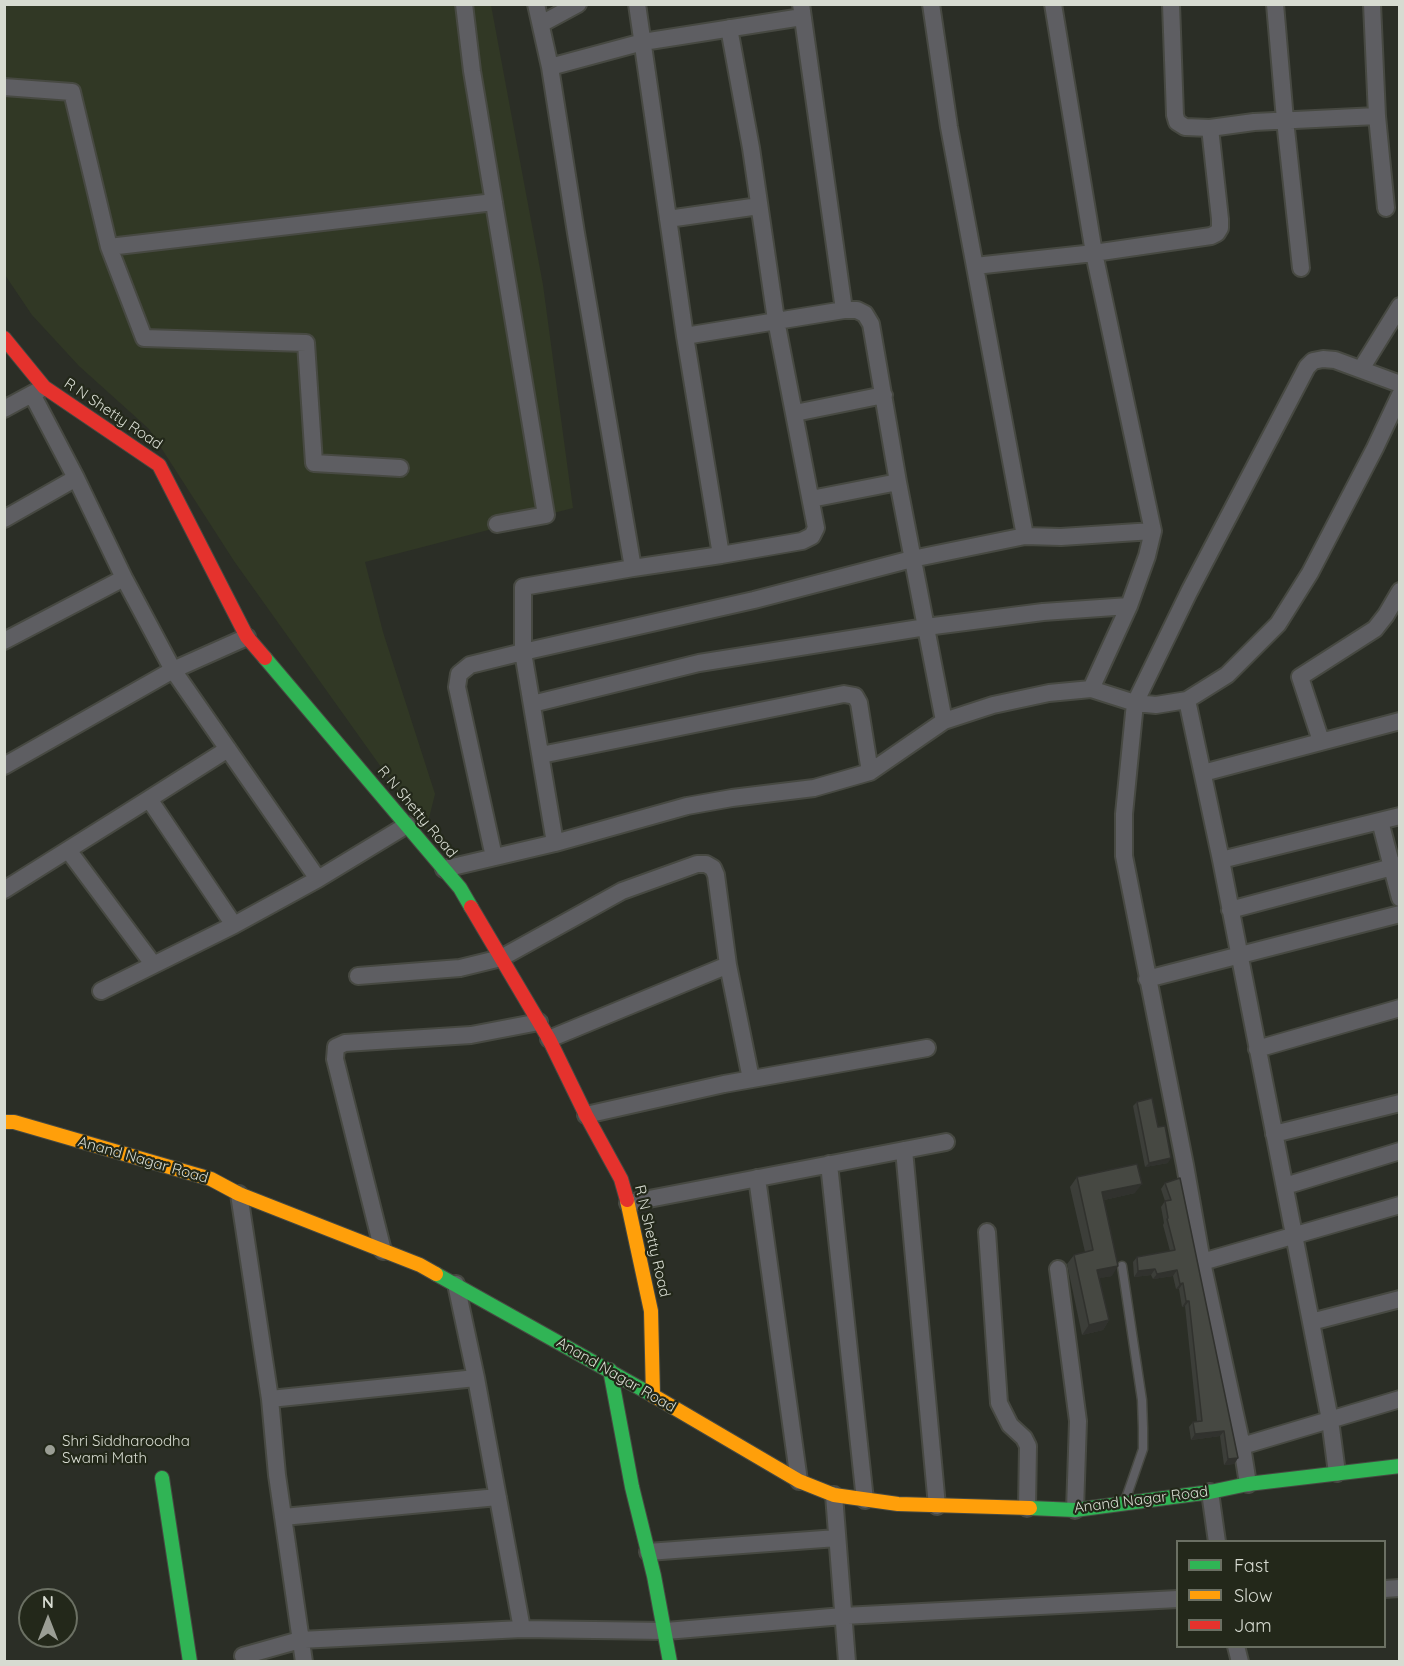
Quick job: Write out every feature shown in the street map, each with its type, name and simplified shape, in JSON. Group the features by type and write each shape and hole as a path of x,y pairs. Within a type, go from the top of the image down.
{"street":[{"path":"464,4 472,71 546,515 497,524"},
{"path":"536,4 550,67 633,568"},
{"path":"541,24 578,4"},
{"path":"637,4 685,336 721,555"},
{"path":"931,4 949,127 1025,536"},
{"path":"1053,4 1094,253 1153,531 1147,556 1129,606 1095,690"},
{"path":"1171,4 1177,122 1185,127 1210,128 1285,120 1377,116"},
{"path":"1275,4 1301,268"},
{"path":"1372,4 1377,116 1386,208"},
{"path":"550,67 643,42 729,28 801,11 844,310"},
{"path":"555,843 523,652 523,587 802,541 812,536 816,528 776,320 729,28"},
{"path":"4,87 72,92 110,247 144,338 306,343 314,463 400,468"},
{"path":"975,266 1094,253 1211,236 1220,228 1220,219 1210,128"},
{"path":"110,247 494,202"},
{"path":"668,219 759,206"},
{"path":"1361,369 1400,306"},
{"path":"685,336 844,310 857,310 865,314 871,324 912,559 944,721"},
{"name":"R N Shetty Road","path":"4,338 38,391 159,465 247,637 460,888 549,1039 586,1115 621,1179 651,1311 653,1396"},
{"path":"1248,1484 1242,1446 1202,1262 1124,856 1129,701 1307,367 1313,361 1335,360 1400,384"},
{"path":"4,409 38,391 76,478 124,578 173,670 318,879"},
{"path":"795,413 884,395"},
{"path":"444,869 555,843 687,806 814,788 870,772 944,721 993,705 1049,693 1095,690 1129,701 1156,705 1187,700 1227,675 1278,624 1310,573 1400,395"},
{"path":"4,519 76,478"},
{"path":"811,499 898,482"},
{"path":"494,857 456,680 463,669 470,665 754,600 912,559 1025,536 1061,537 1153,531"},
{"path":"4,640 124,578"},
{"path":"1321,741 1300,677 1393,618 1400,591"},
{"path":"532,704 699,663 926,627 1043,612 1129,606"},
{"path":"4,766 173,670 247,637"},
{"path":"541,755 844,694 855,696 859,703 870,772"},
{"path":"1187,700 1285,1186 1330,1420 1337,1473"},
{"path":"1203,773 1400,721"},
{"path":"4,890 228,749"},
{"path":"149,799 234,925"},
{"path":"1221,860 1400,816"},
{"path":"1380,821 1395,866 1400,898"},
{"path":"101,990 234,925 318,879 407,825"},
{"path":"68,850 153,964"},
{"path":"358,976 460,968 501,958 622,891 697,864 706,864 713,868 716,875 728,965 751,1079"},
{"path":"1230,910 1395,866"},
{"path":"1147,979 1400,914"},
{"path":"549,1039 728,965"},
{"path":"1257,1048 1400,1008"},
{"path":"383,1251 335,1059 336,1047 345,1043 471,1035 539,1022"},
{"path":"586,1115 751,1079 927,1048"},
{"path":"1274,1134 1400,1103"},
{"name":"Anand Nagar Road","path":"4,1122 14,1122 212,1179 239,1194 420,1265 610,1370 799,1481 834,1495 937,1506 1075,1510 1210,1492 1248,1484 1400,1466"},
{"path":"628,1203 946,1142"},
{"path":"904,1150 937,1506"},
{"path":"1285,1186 1400,1151"},
{"path":"829,1164 865,1500"},
{"path":"757,1178 799,1481"},
{"path":"239,1194 270,1399 277,1475 304,1662"},
{"path":"1202,1262 1400,1205"},
{"path":"987,1232 999,1403 1010,1425 1024,1438 1028,1446 1027,1508"},
{"path":"1059,1269 1078,1421 1075,1510"},
{"path":"456,1284 476,1378 522,1629"},
{"path":"1311,1322 1400,1299"},
{"path":"610,1370 632,1486 666,1631 670,1662"},
{"path":"270,1399 476,1378"},
{"path":"1242,1446 1400,1400"},
{"path":"162,1478 190,1662"},
{"path":"1210,1492 1217,1540"},
{"path":"834,1495 847,1662"},
{"path":"283,1517 498,1497"},
{"path":"648,1552 837,1538"},
{"path":"243,1656 300,1641 522,1629 666,1631 843,1616 1176,1599"}],"lane":[{"path":"1122,1266 1142,1400 1143,1428 1143,1449 1124,1504"}],"shaded area":[{"path":"4,5 491,5 543,285 573,508 365,562 383,632 435,794 426,830 234,561 149,429 79,366 32,315 5,275"}],"building":[{"path":"1152,1098 1158,1127 1165,1126 1171,1158 1149,1163 1137,1102"},
{"path":"1137,1164 1142,1184 1102,1192 1118,1266 1097,1270 1109,1320 1089,1325 1074,1255 1093,1250 1077,1177"},
{"path":"1180,1178 1238,1458 1228,1459 1224,1431 1195,1434 1193,1422 1202,1421 1189,1301 1186,1301 1183,1283 1180,1284 1177,1270 1157,1274 1155,1269 1138,1271 1137,1257 1175,1250 1165,1201 1171,1200 1165,1183"}],"traffic: fast":[{"path":"265,658 460,888 471,907"},
{"path":"436,1274 654,1396"},
{"path":"610,1370 632,1487 654,1576 670,1662"},
{"path":"1030,1508 1075,1510 1210,1492 1248,1484 1400,1466"},
{"path":"162,1478 190,1662"}],"traffic: slow":[{"path":"4,1122 14,1122 211,1179 239,1194 420,1265 436,1274"},
{"path":"627,1200 651,1311 653,1396"},
{"path":"654,1396 799,1481 834,1495 898,1504 1030,1508"}],"traffic: jam":[{"path":"4,338 44,387 159,465 247,637 265,658"},
{"path":"471,907 549,1039 586,1115 621,1179 627,1200"}],"place":[{"name":"Shri Siddharoodha Swami Math","path":"50,1450"}]}
